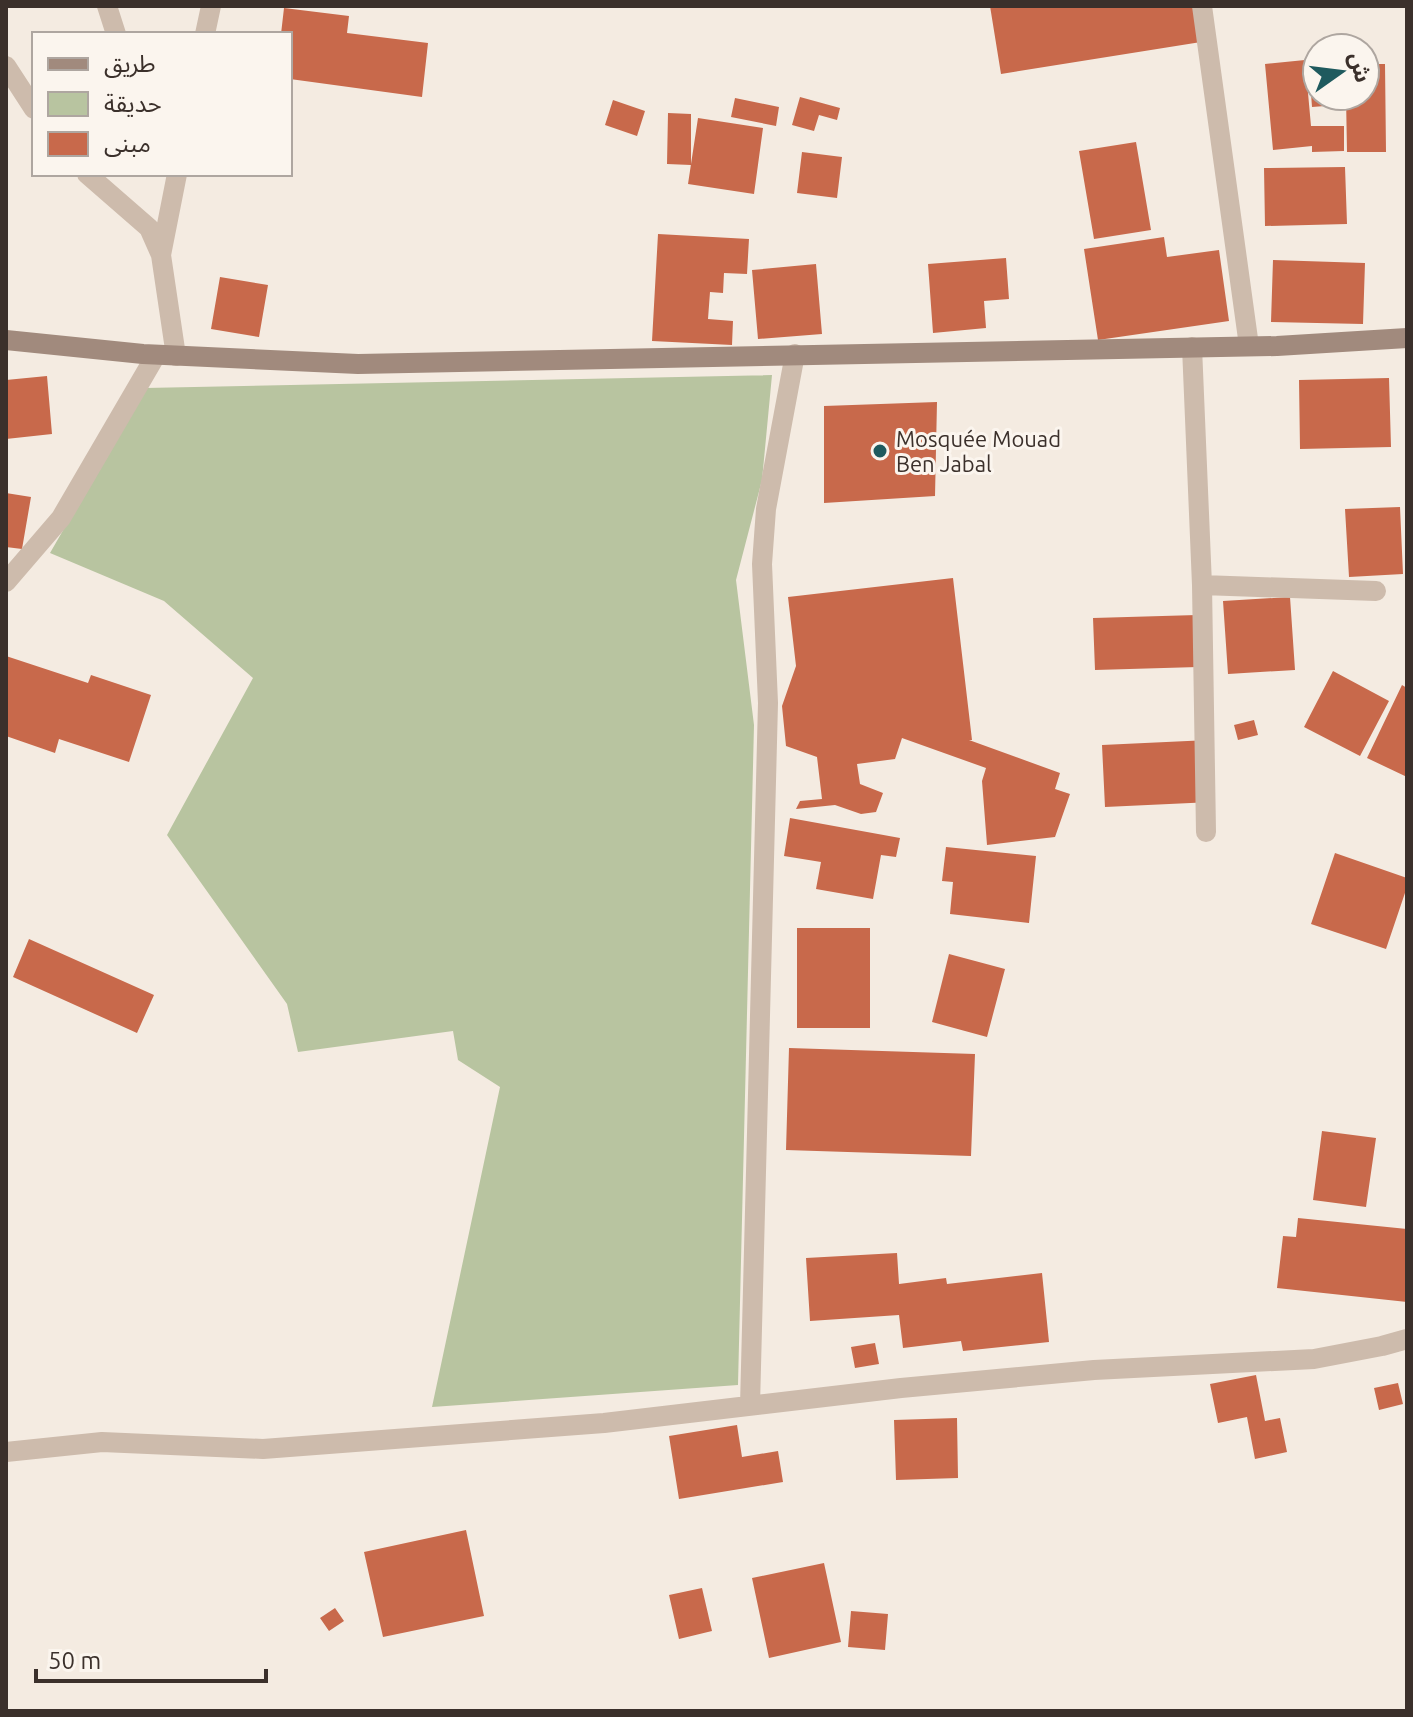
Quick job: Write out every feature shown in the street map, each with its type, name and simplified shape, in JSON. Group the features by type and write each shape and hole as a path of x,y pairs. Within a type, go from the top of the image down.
{"street":[{"path":"107,6 115,32"},
{"path":"205,32 211,6"},
{"path":"1202,6 1249,346"},
{"path":"6,66 32,106"},
{"path":"89,176 149,228 161,255"},
{"path":"6,582 61,518 166,355 161,255 177,176"},
{"path":"6,340 166,355 358,364 1249,346 1407,338"},
{"path":"1192,347 1202,585 1206,832"},
{"path":"750,1406 768,703 762,564 766,509 795,354"},
{"path":"1202,585 1376,591"},
{"path":"6,1452 102,1442 263,1449 604,1423 901,1388 1094,1370 1314,1359 1407,1339"}],"green space":[{"path":"772,375 762,480 736,580 754,725 738,1385 432,1407 500,1087 458,1060 453,1031 298,1052 287,1004 167,835 253,678 164,601 50,553 145,388"}],"building":[{"path":"990,6 1196,6 1201,42 1001,74"},
{"path":"284,8 349,16 347,33 428,43 422,97 292,79 292,32 281,32"},
{"path":"1301,60 1301,112 1310,112 1311,126 1344,126 1344,151 1312,152 1312,146 1273,150 1265,64"},
{"path":"1381,64 1385,64 1386,152 1347,152 1346,112 1381,112"},
{"path":"800,97 840,108 837,120 819,115 814,131 792,125"},
{"path":"735,98 779,107 776,126 731,117"},
{"path":"613,100 645,111 637,136 605,125"},
{"path":"668,113 691,114 691,165 667,164"},
{"path":"698,118 763,128 754,194 688,184"},
{"path":"1136,142 1151,230 1094,239 1079,151"},
{"path":"802,152 842,157 837,198 797,193"},
{"path":"1345,167 1347,224 1265,226 1264,168"},
{"path":"658,234 749,239 747,274 724,273 723,293 710,292 708,319 733,321 732,345 652,341"},
{"path":"1164,237 1167,257 1219,250 1229,321 1098,340 1084,249"},
{"path":"1006,258 1009,299 984,301 986,328 933,333 928,264"},
{"path":"1273,260 1365,263 1363,324 1271,322"},
{"path":"816,264 822,334 758,339 752,270"},
{"path":"220,277 268,285 259,337 211,329"},
{"path":"47,376 52,434 6,439 6,380"},
{"path":"1389,378 1391,447 1300,449 1299,380"},
{"name":"Mosquée Mouad Ben Jabal","path":"937,402 935,496 824,503 824,406"},
{"path":"6,493 31,497 22,549 6,547"},
{"path":"1400,507 1403,574 1349,577 1345,509"},
{"path":"953,578 972,740 969,740 1060,773 1055,789 1070,794 1055,837 987,845 982,781 986,768 902,738 895,759 857,764 860,784 883,793 876,812 861,814 835,805 796,809 800,801 822,799 817,757 786,746 782,706 796,666 788,597"},
{"path":"1290,597 1295,670 1228,674 1223,601"},
{"path":"1197,615 1198,667 1095,670 1093,618"},
{"path":"6,656 88,683 91,675 151,695 129,762 59,739 55,753 6,736"},
{"path":"1333,671 1389,701 1360,756 1304,727"},
{"path":"1402,685 1407,688 1407,777 1367,758"},
{"path":"1254,720 1258,735 1238,740 1234,725"},
{"path":"1209,740 1212,802 1105,807 1102,745"},
{"path":"790,818 900,838 896,857 881,855 873,899 816,889 821,862 784,856"},
{"path":"946,847 1036,856 1029,923 950,914 953,882 942,881"},
{"path":"1335,853 1407,878 1407,887 1386,949 1311,924"},
{"path":"797,928 870,928 870,1028 797,1028"},
{"path":"29,939 154,995 137,1033 13,977"},
{"path":"949,954 1005,969 987,1037 932,1022"},
{"path":"789,1048 975,1054 971,1156 786,1150"},
{"path":"1322,1131 1376,1138 1366,1207 1313,1200"},
{"path":"1298,1218 1407,1229 1407,1302 1277,1288 1283,1236 1296,1237"},
{"path":"897,1253 899,1284 946,1278 947,1284 1042,1273 1049,1342 963,1351 961,1341 903,1348 899,1315 810,1321 806,1258"},
{"path":"875,1343 879,1364 855,1368 851,1347"},
{"path":"1256,1375 1265,1421 1280,1418 1287,1452 1255,1459 1247,1417 1218,1423 1210,1384"},
{"path":"1398,1383 1403,1404 1379,1410 1374,1388"},
{"path":"957,1418 958,1478 896,1480 894,1420"},
{"path":"737,1425 742,1457 778,1451 783,1482 679,1499 669,1436"},
{"path":"466,1530 484,1616 383,1637 364,1552"},
{"path":"824,1563 841,1642 769,1658 752,1578"},
{"path":"702,1588 712,1631 679,1639 669,1595"},
{"path":"335,1608 344,1621 329,1631 320,1618"},
{"path":"851,1611 888,1614 885,1650 848,1647"}],"place":[{"name":"Mosquée Mouad Ben Jabal","path":"880,451"}]}
